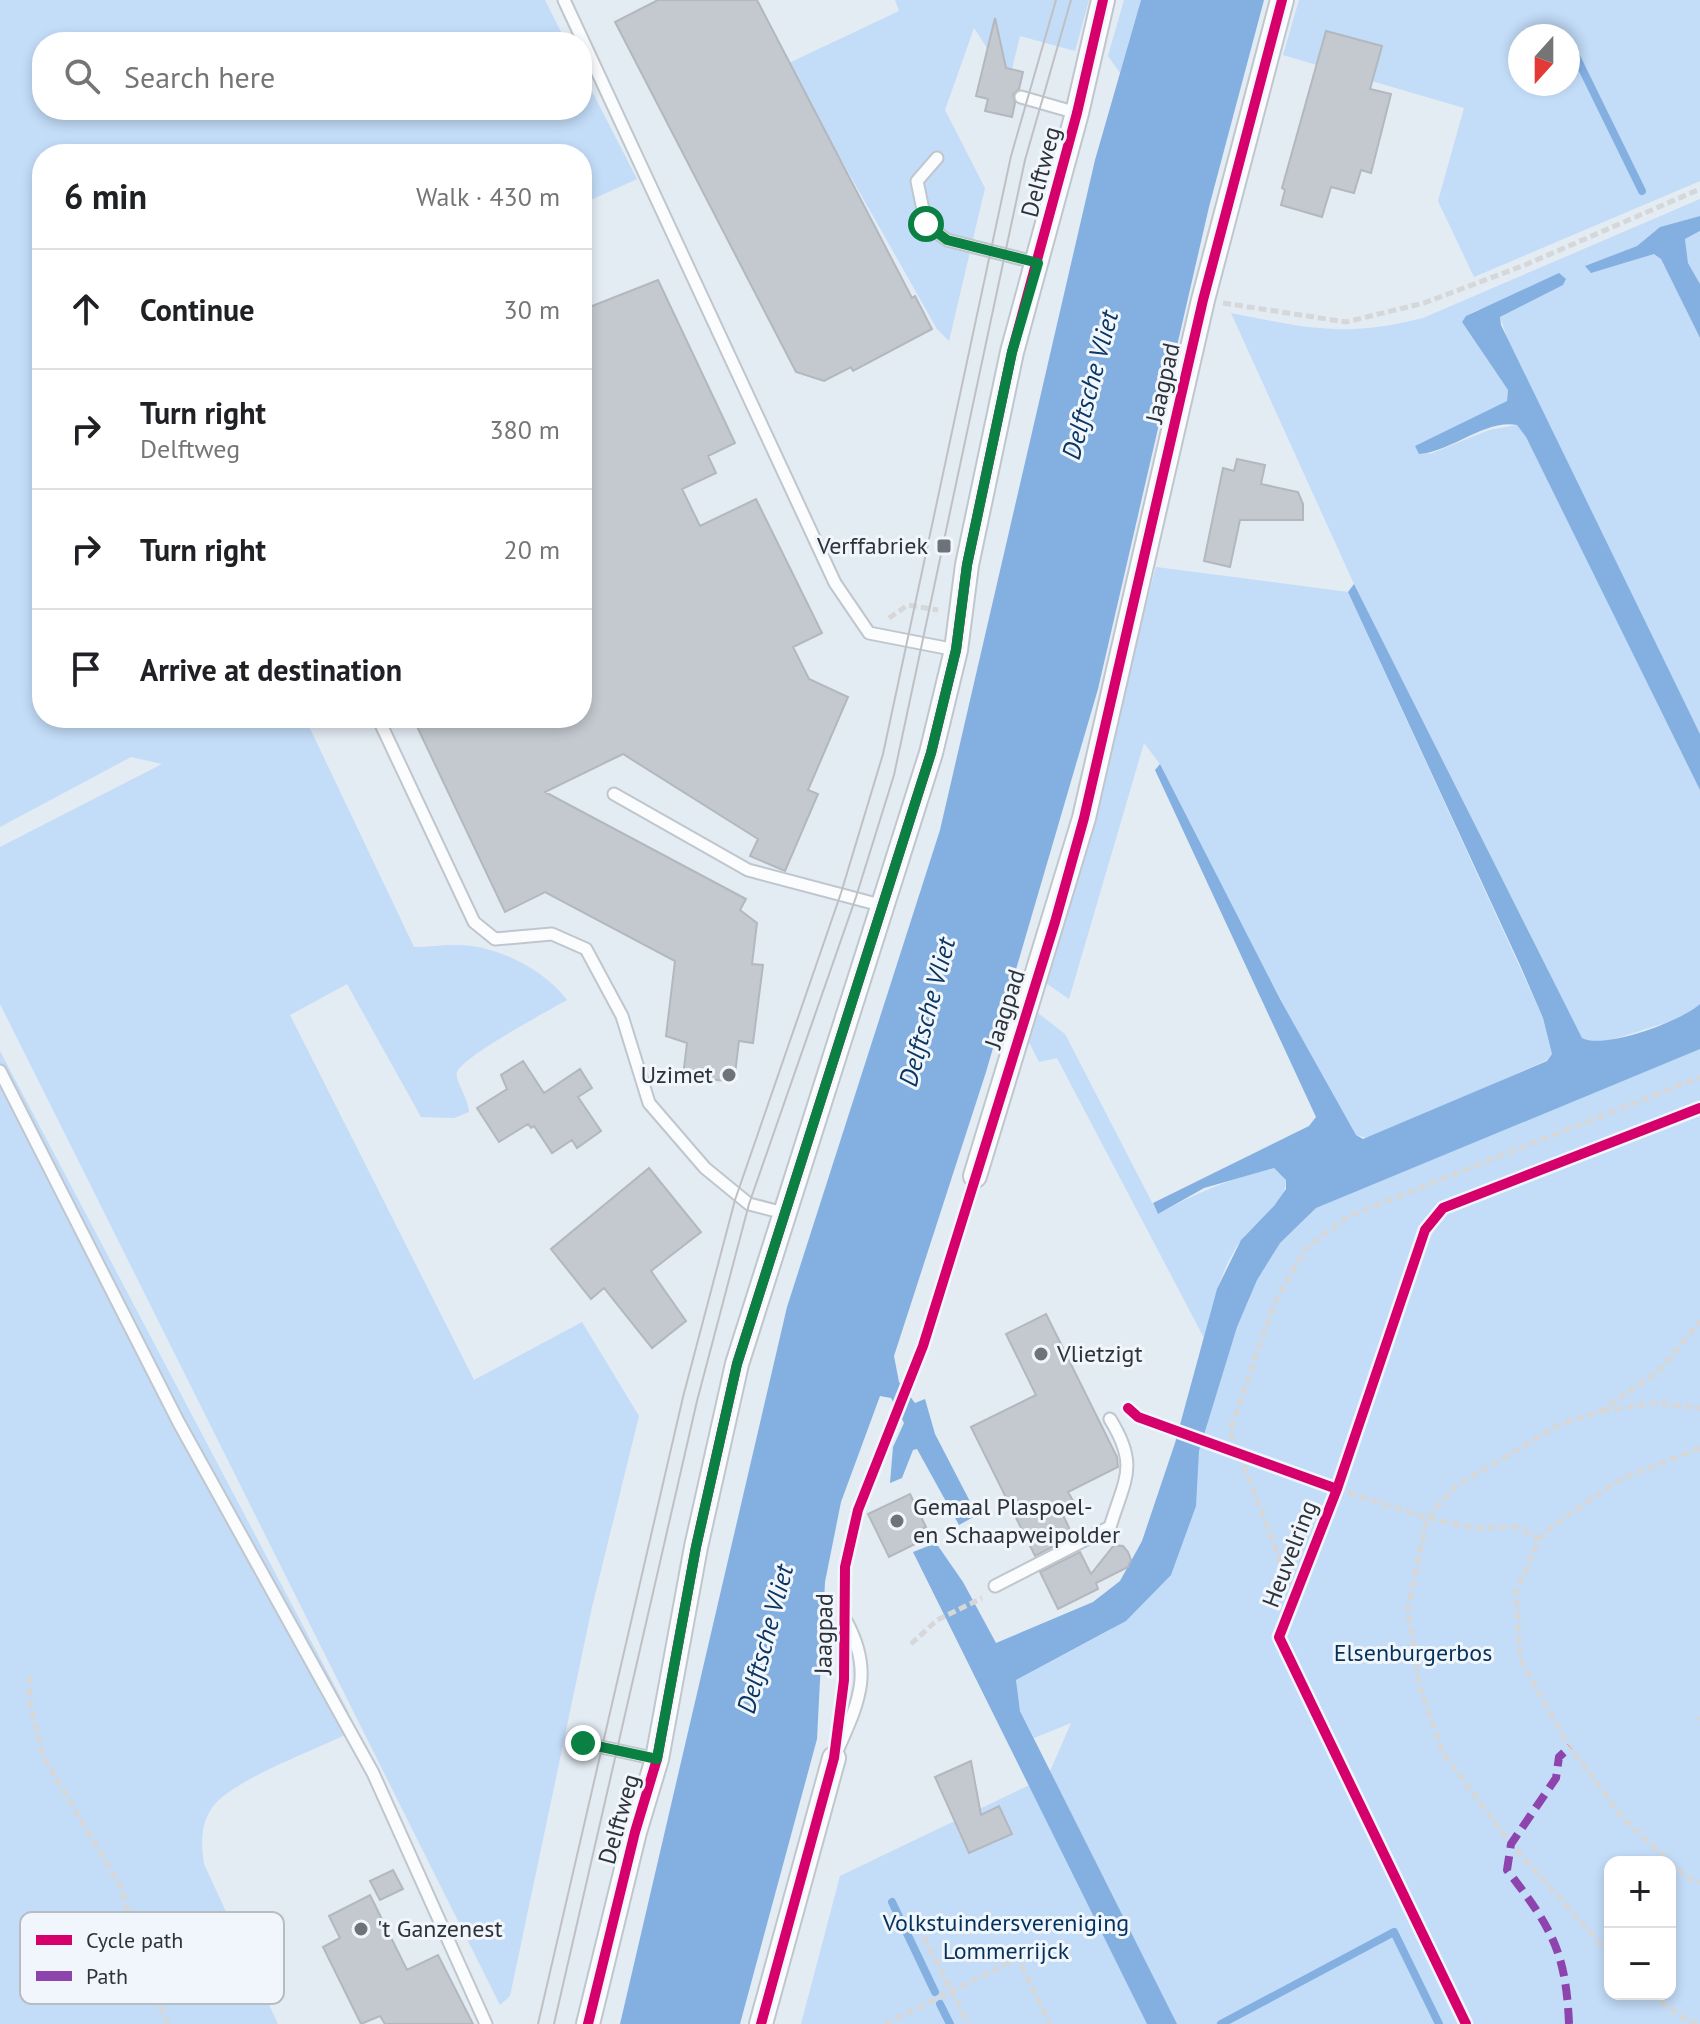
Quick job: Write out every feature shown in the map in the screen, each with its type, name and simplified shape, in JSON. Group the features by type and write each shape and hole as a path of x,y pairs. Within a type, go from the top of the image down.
{"street":[{"name":"Delftweg","path":"588,2024 635,1832 657,1759 696,1547 734,1379 931,753 956,650 967,565 1012,352 1077,113 1103,0"},
{"name":"Jaagpad","path":"975,1176 1055,922 1084,818 1203,300 1282,0"},
{"path":"761,2024 834,1758"}],"lane":[{"path":"564,0 579,32"},
{"path":"592,60 835,583 869,633 956,650"},
{"path":"1021,97 1077,113"},
{"path":"937,158 917,181 926,224 947,240 1038,263"},
{"path":"383,728 474,922 495,939 552,934 586,949 622,1016 649,1103 705,1168 749,1204 784,1213"},
{"path":"614,794 748,870 884,906"},
{"path":"0,1071 179,1423 373,1773 486,2024"},
{"path":"995,1586 1110,1527 1130,1465 1124,1441 1110,1419"},
{"path":"834,1758 858,1705 864,1670 857,1640 845,1619"},
{"path":"583,1743 657,1759"}],"path":[{"path":"1203,300 1346,322 1439,298 1700,189"},
{"path":"869,633 908,605 961,615"},
{"path":"1294,1596 1233,1450 1230,1431 1274,1304 1305,1249 1349,1216 1700,1077"},
{"path":"1601,1411 1660,1370 1700,1321"},
{"path":"1604,1947 1511,1844 1443,1753 1419,1685 1408,1609 1427,1518 1456,1486 1559,1425 1601,1411 1657,1403 1700,1408"},
{"path":"1700,1448 1621,1479 1555,1524 1539,1539 1516,1592 1520,1658 1567,1743 1624,1819 1685,1876 1700,1883"},
{"path":"1233,1450 1253,1457"},
{"path":"1323,1484 1427,1518 1476,1528 1517,1527 1539,1539"},
{"path":"911,1644 937,1620 982,1598"},
{"path":"30,1676 29,1698 43,1756 121,1887 128,1912"},
{"path":"924,1937 968,2024"},
{"path":"885,2024 1018,1958 1050,2024"},
{"path":"1659,2000 1687,2021 1700,2023"},
{"path":"159,2004 168,2024"}],"green space":[{"path":"0,0 545,0 561,32 32,32 32,120 592,120 592,91 637,179 592,199 592,144 32,144 32,728 310,728 414,947 464,945 497,952 524,964 548,980 567,1000 489,1045 463,1065 457,1075 469,1112 454,1118 421,1117 347,984 290,1015 474,1380 582,1322 639,1416 592,1607 510,1996 500,2005 0,1004 0,847 162,764 131,757 0,827"},
{"path":"895,0 1089,0 1075,51 1020,36 1009,82 974,28 945,110 985,188 949,341 937,329 787,64 899,11"},
{"path":"1124,0 1141,0 1120,73 1108,56"},
{"path":"1299,0 1700,0 1700,181 1474,277 1438,201 1464,108 1283,55"},
{"path":"1700,199 1700,216 1660,227 1637,246 1586,266 1625,263 1654,253 1661,259 1700,338 1700,734 1514,357 1500,317 1523,305 1482,308 1462,322 1508,390 1507,401 1415,447 1430,454 1489,430 1517,425 1526,437 1700,789 1700,1004 1687,1016 1608,1041 1590,1042 1582,1038 1572,1021 1354,584 1231,313 1327,329 1371,328 1423,318"},
{"path":"1700,231 1700,284 1688,263 1685,239"},
{"path":"1156,567 1348,592 1543,1018 1552,1054 1547,1060 1371,1139 1356,1135 1280,999 1160,764 1144,743 1069,999 1046,983"},
{"path":"1038,1013 1065,1034 1158,1214 1214,1187 1274,1168 1286,1180 1285,1189 1276,1205 1242,1239 1228,1261 1204,1338 1057,1058 1039,1062 1029,1042"},
{"name":"Elsenburgerbos","path":"1700,1018 1700,2024 801,2024 840,1876 1048,1776 1071,1723 1034,1738 1020,1711 1016,1680 1112,1629 1224,1328 1291,1203"},
{"path":"0,1051 349,1713 337,1720 345,1735 239,1785 209,1812 202,1841 204,1864 226,1912 20,1912 20,2004 269,2004 278,2024 0,2024"}],"water":[{"name":"Delftsche Vliet","path":"1141,0 1264,0 1209,207 1098,689 986,1072 894,1356 899,1382 915,1403 925,1399 935,1434 977,1515 959,1525 917,1449 913,1450 902,1478 890,1483 893,1447 904,1423 891,1398 880,1396 841,1502 825,1582 817,1739 740,2024 620,2024 787,1307 940,830 1095,160"},
{"path":"1700,216 1700,231 1685,239 1688,263 1700,284 1700,338 1661,259 1654,254 1591,273 1585,266 1637,246 1660,227"},
{"path":"1559,273 1566,279 1563,285 1500,317 1501,325 1700,734 1700,790 1526,437 1517,425 1505,424 1480,431 1431,452 1419,454 1415,446 1507,401 1508,390 1462,322 1466,316"},
{"path":"1354,584 1582,1038 1607,1040 1642,1032 1677,1018 1700,1004 1700,1049 1316,1208 1280,1243 1257,1280 1237,1327 1199,1451 1196,1506 1171,1575 1126,1621 1016,1680 1020,1711 1177,2024 1147,2024 913,1552 936,1543 963,1582 996,1643 1093,1602 1120,1581 1142,1541 1175,1443 1217,1289 1241,1240 1274,1206 1286,1189 1286,1180 1274,1168 1204,1188 1158,1214 1153,1203 1309,1126 1316,1117 1155,770 1160,764 1280,999 1356,1135 1363,1139 1547,1061 1552,1054 1543,1018 1520,965 1348,592"}],"building":[{"path":"658,0 757,0 912,298 915,296 932,329 853,371 851,367 824,381 796,372 615,22"},
{"path":"995,18 1006,68 1023,72 1019,89 1013,95 1012,117 985,111 988,99 976,96"},
{"path":"1326,31 1382,46 1370,89 1391,94 1371,173 1361,170 1354,193 1331,187 1322,217 1281,205 1285,190 1282,188"},
{"path":"658,280 735,443 708,456 716,473 682,489 700,526 756,499 822,633 793,647 809,679 848,697 808,790 818,794 785,871 750,856 758,839 623,754 545,792 746,899 740,910 757,923 752,964 763,965 753,1043 739,1041 734,1082 683,1076 687,1043 666,1036 675,961 545,892 505,912 418,728 592,728 592,306"},
{"path":"1237,459 1265,465 1261,484 1298,492 1303,504 1303,520 1240,520 1230,567 1204,561 1223,468 1234,471"},
{"path":"523,1061 544,1093 580,1069 592,1088 578,1097 601,1131 577,1148 572,1140 552,1153 534,1126 531,1128 528,1124 499,1142 477,1108 507,1089 501,1075"},
{"path":"649,1168 701,1232 651,1271 686,1321 652,1348 604,1288 591,1299 551,1249"},
{"path":"1046,1314 1117,1457 1118,1467 1068,1492 1076,1506 1062,1513 1073,1536 1035,1556 971,1427 1036,1395 1006,1334"},
{"name":"Gemaal Plaspoel- en Schaapweipolder","path":"910,1494 926,1527 916,1532 921,1541 889,1557 868,1514"},
{"path":"1114,1545 1123,1546 1128,1552 1131,1560 1128,1567 1096,1583 1098,1589 1058,1609 1040,1572 1080,1552 1091,1574"},
{"path":"971,1761 981,1815 999,1806 1012,1834 969,1853 935,1777"},
{"path":"393,1870 403,1889 380,1900 370,1881"},
{"path":"370,1895 407,1970 438,1955 473,2024 385,2024 380,2016 361,2024 323,1947 340,1938 329,1916"}],"waterway":[{"path":"1580,64 1642,191"},
{"path":"892,1902 935,1992"},
{"path":"1221,2024 1394,1932 1439,2024"},
{"path":"940,2004 950,2024"}],"tram line":[{"path":"538,2024 683,1397 735,1200 841,893 883,754 1011,156 1056,0"},
{"path":"554,2024 697,1401 749,1204 856,897 894,775 1025,160 1071,0"}],"marked path":[{"path":"1569,2024 1560,1958 1535,1908 1507,1870 1511,1844 1556,1778 1559,1757 1570,1747"}],"cycle path":[{"path":"588,2024 635,1832 657,1759 696,1547 737,1364 931,753 956,650 967,565 1012,352 1077,113 1103,0"},
{"path":"761,2024 834,1758 844,1680 845,1567 858,1510 923,1346 1055,922 1084,818 1203,300 1282,0"},
{"name":"Heuvelring","path":"1466,2024 1279,1637 1337,1489 1425,1230 1443,1208 1700,1108"},
{"path":"1128,1408 1138,1417 1337,1489"}],"place":[{"name":"Verffabriek","path":"944,546"},
{"name":"Uzimet","path":"729,1075"},
{"name":"Vlietzigt","path":"1041,1354"},
{"name":"Gemaal Plaspoel- en Schaapweipolder","path":"897,1521"},
{"name":"'t Ganzenest","path":"361,1929"}],"route":[{"path":"583,1743 657,1759 696,1547 737,1364 830,1067 902,851 931,753 956,650 967,565 1012,352 1038,263 947,240 926,224"}],"park label":[{"name":"Volkstuindersvereniging Lommerrijck","path":"1006,1937"}]}
